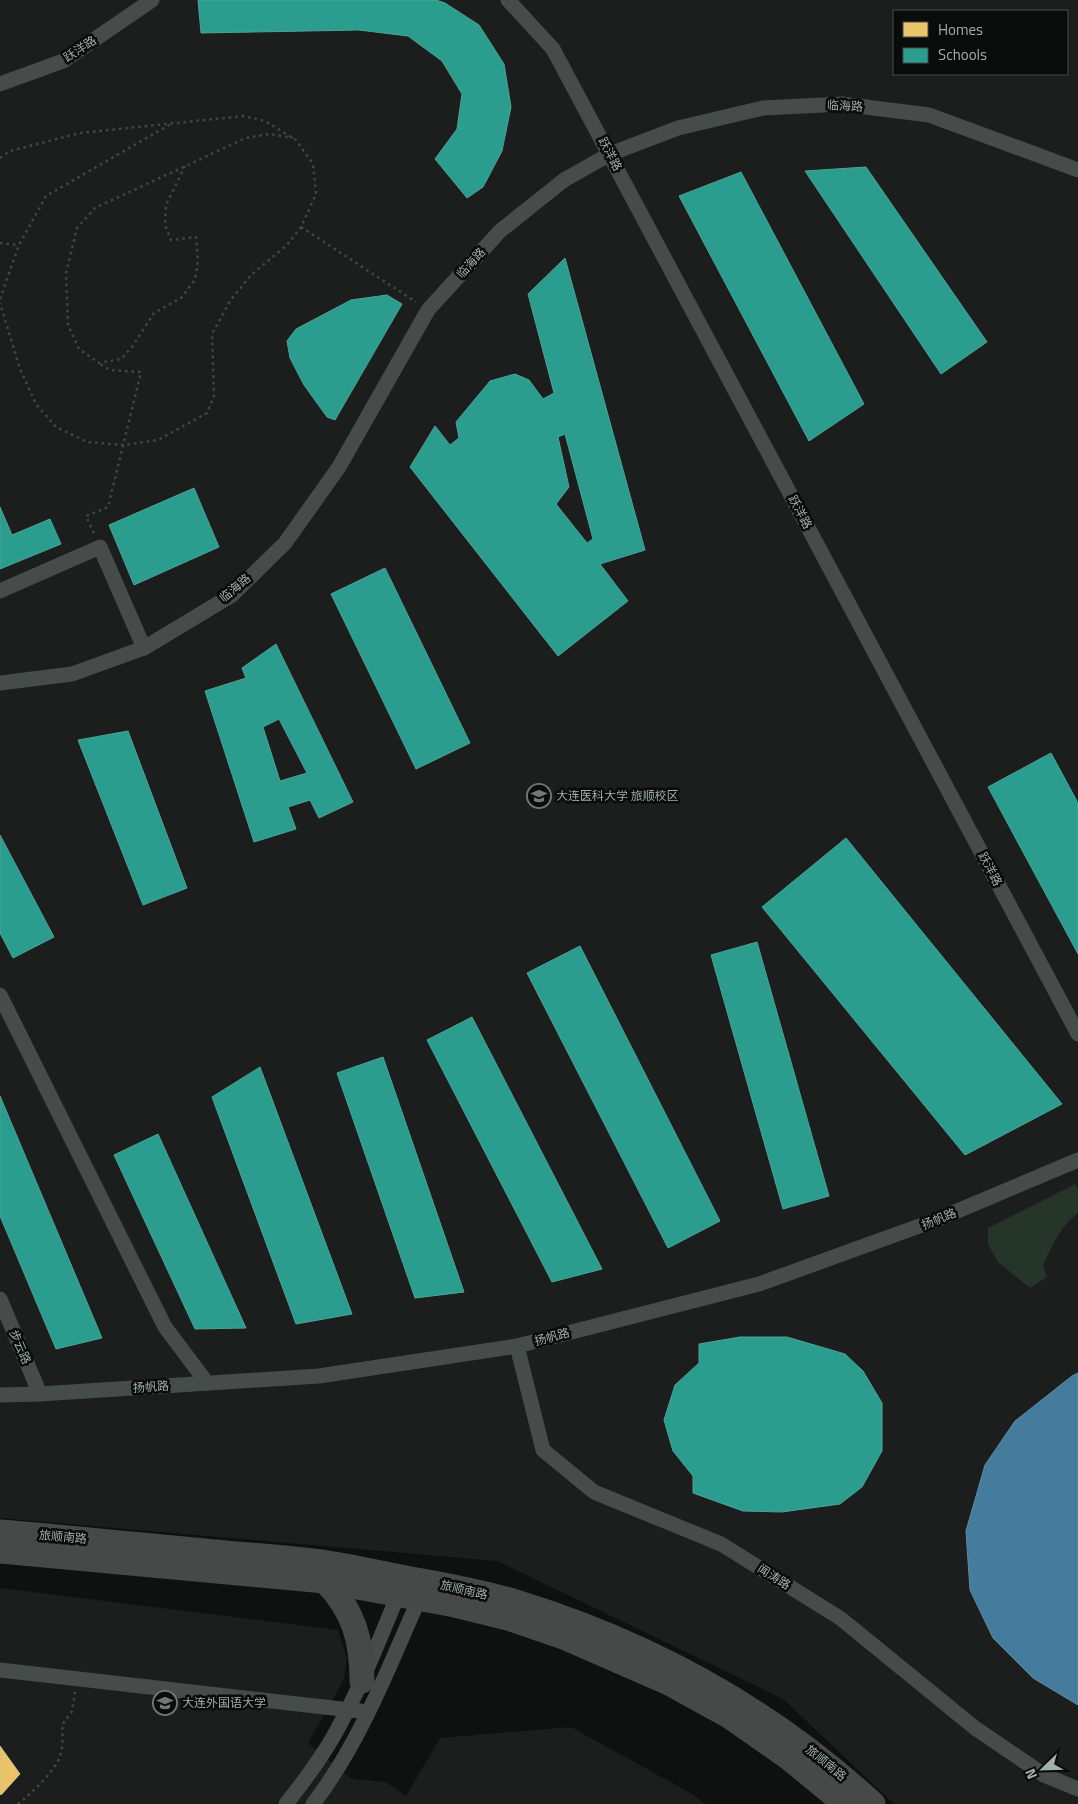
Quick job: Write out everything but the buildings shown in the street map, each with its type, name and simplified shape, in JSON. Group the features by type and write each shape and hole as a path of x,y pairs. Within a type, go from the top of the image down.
{"highway":[{"name":"旅顺南路","path":"0,1532 328,1563 455,1605 508,1618 566,1638 670,1682 729,1716 789,1758 845,1804"},
{"name":"旅顺南路","path":"0,1551 408,1590 460,1588 524,1605 571,1620 625,1642 736,1700 798,1741 845,1778 874,1804"},
{"path":"325,1581 338,1595 349,1612 357,1634 362,1658 362,1681"}],"street":[{"name":"跃洋路","path":"0,84 63,60 152,0"},
{"name":"跃洋路","path":"508,0 553,49 1078,1034"},
{"name":"临海路","path":"0,683 72,674 144,648 232,595 285,543 339,467 428,310 500,231 564,180 610,154 678,128 763,108 842,104 929,115 1078,170"},
{"path":"0,591 100,547 144,648"},
{"path":"0,995 165,1327 207,1383"},
{"name":"扬帆路","path":"0,1395 319,1376 517,1346 759,1284 936,1220 1078,1160"},
{"name":"步云路","path":"0,1299 40,1394"},
{"name":"闻涛路","path":"517,1346 543,1450 594,1492 721,1544 840,1618 975,1728 1044,1775 1078,1789"},
{"path":"286,1804 305,1780 338,1729 408,1590"},
{"path":"313,1804 355,1740 368,1712 408,1590"},
{"path":"0,1670 368,1712"}],"path":[{"path":"0,158 10,151 80,133 243,116 265,121 294,139 313,164 316,194 301,227 287,245 251,275 235,294 212,334 214,396 207,413 158,440 124,445 86,442 56,427 36,404 20,369 0,303"},
{"path":"0,299 18,245 46,196 173,123"},
{"path":"100,547 86,516 108,507 141,372 110,370 99,363 79,349 68,325 66,273 77,228 95,208 246,138 269,134 294,139"},
{"path":"99,363 121,359 154,313 181,298 195,280 198,261 196,237 171,240 165,225 166,205 185,166"},
{"path":"301,227 428,310"},
{"path":"0,243 18,245"},
{"path":"18,1804 29,1796 60,1758 63,1740 62,1724 72,1711 75,1695 75,1678"}],"shaded area":[{"name":"大连医科大学 旅顺校区","path":"0,0 1078,0 1078,1804 894,1804 783,1699 497,1561 0,1518"},
{"path":"1075,1184 1078,1189 1078,1213 1066,1224 1049,1251 1043,1266 1047,1277 1030,1288 998,1262 988,1244 988,1228"},
{"name":"大连外国语大学","path":"0,1588 338,1630 347,1659 344,1679 308,1743 352,1779 386,1782 406,1796 440,1738 571,1727 694,1795 705,1804 0,1804"}],"place":[{"name":"大连医科大学 旅顺校区","path":"539,796"},
{"name":"大连外国语大学","path":"165,1703"}]}
